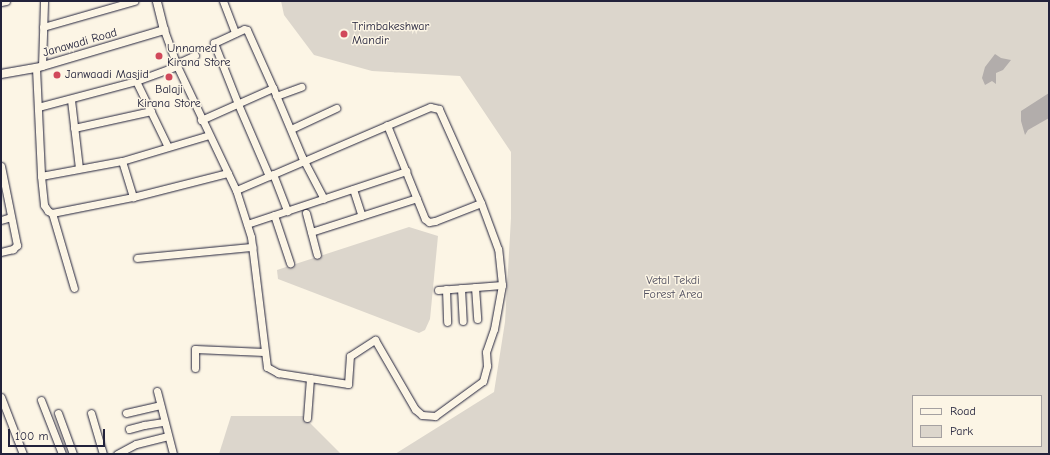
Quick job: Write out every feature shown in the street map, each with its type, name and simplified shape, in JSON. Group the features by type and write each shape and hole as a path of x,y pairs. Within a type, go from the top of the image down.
{"street":[{"path":"1,2 6,1"},
{"path":"44,1 39,67 38,107 41,176 45,207 52,213 74,288"},
{"path":"43,27 134,1"},
{"path":"157,1 164,30 177,65 236,190 247,224 252,247 264,352 266,364 270,370 278,373 348,384 350,356 375,340 415,409 422,415 435,416 483,381 487,366 486,352 494,330 502,285 498,249 481,203 438,109 430,107 236,190"},
{"path":"223,1 235,33"},
{"path":"287,211 238,104 214,43 244,29 247,30 290,129 324,199"},
{"name":"Janawadi Road","path":"1,72 39,67 164,30"},
{"path":"38,107 70,100 136,81 177,65 195,55"},
{"path":"136,81 168,147"},
{"path":"276,96 301,87"},
{"path":"202,120 273,88"},
{"path":"70,100 79,168"},
{"path":"290,129 336,108"},
{"path":"74,128 151,111"},
{"path":"387,125 417,198 422,215 429,222 481,203"},
{"path":"41,176 122,161 209,135"},
{"path":"122,161 133,197"},
{"path":"1,166 3,190 12,218 16,246 1,252"},
{"path":"247,224 406,171"},
{"path":"52,213 133,197 228,173"},
{"path":"353,189 362,216"},
{"path":"311,232 417,198"},
{"path":"306,213 317,255"},
{"path":"274,215 290,263"},
{"path":"1,220 12,218"},
{"path":"137,258 252,247"},
{"path":"438,290 502,285"},
{"path":"475,287 477,320"},
{"path":"461,288 463,321"},
{"path":"446,289 447,322"},
{"path":"195,368 195,349 264,352"},
{"path":"307,418 310,378"},
{"path":"157,391 173,454"},
{"path":"1,397 23,454"},
{"path":"41,400 62,454"},
{"path":"126,412 160,405"},
{"path":"58,413 73,454"},
{"path":"91,413 103,454"},
{"path":"129,429 164,422"},
{"path":"117,454 130,451 136,444 168,436"}],"green space":[{"name":"Vetal Tekdi Forest Area","path":"281,1 1049,1 1049,454 395,454 494,392 505,322 511,218 511,152 460,76 372,71 314,55 284,15"},
{"path":"409,227 438,236 430,319 425,330 419,333 278,279 277,270"},
{"path":"231,416 303,416 341,454 219,454"}],"shaded area":[{"path":"995,54 1001,58 1011,60 1003,70 996,73 996,84 992,81 985,85 982,78 985,67"},
{"path":"1049,93 1049,118 1028,130 1025,135 1021,121 1021,111"}],"place":[{"name":"Trimbakeshwar Mandir","path":"344,34"},
{"name":"Unnamed Kirana Store","path":"159,56"},
{"name":"Janwaadi Masjid","path":"57,75"},
{"name":"Balaji Kirana Store","path":"169,77"}]}
